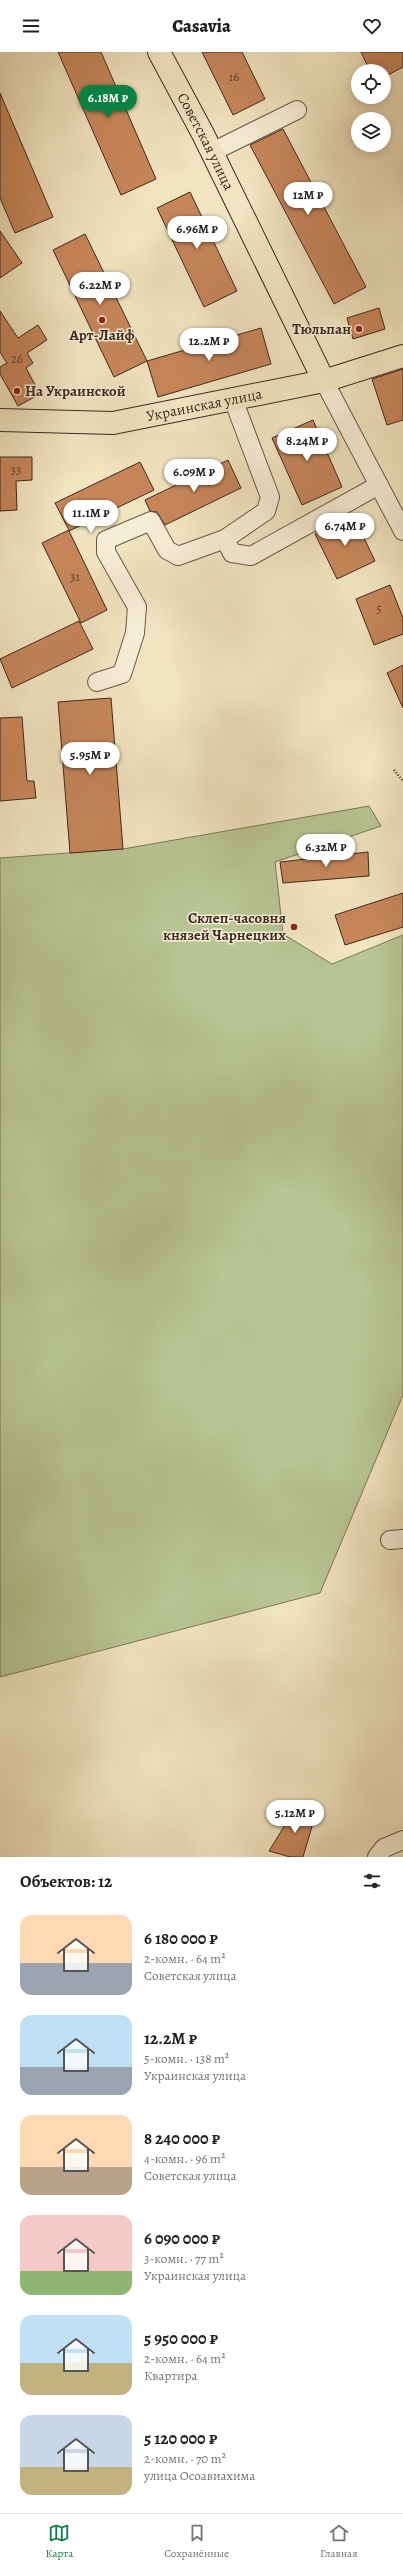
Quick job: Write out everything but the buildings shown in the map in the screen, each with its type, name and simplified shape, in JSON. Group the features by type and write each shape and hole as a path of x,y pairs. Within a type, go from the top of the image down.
{"main road":[{"name":"Советская улица","path":"158,52 212,152 324,381"},
{"name":"Украинская улица","path":"0,420 113,423 324,381 403,356"}],"street":[{"path":"212,152 297,110"},
{"name":"Советская улица","path":"324,381 403,531"},
{"path":"97,682 122,674 135,633 136,607 106,552 106,540 151,521 167,550 178,556 226,539 266,511 270,496 233,399"},
{"path":"226,539 232,552 251,556 379,485"},
{"path":"380,1852 403,1840"},
{"path":"380,1852 403,1850"}],"path":[{"path":"394,770 403,781"}],"green space":[{"path":"369,806 381,826 275,862 283,934 332,964 403,935 403,1395 320,1593 0,1677 0,858 123,849"}],"place":[{"name":"Арт-Лайф","path":"102,320"},
{"name":"Тюльпан","path":"359,329"},
{"name":"На Украинской","path":"17,391"},
{"name":"Склеп-часовня князей Чарнецких","path":"294,927"}]}
